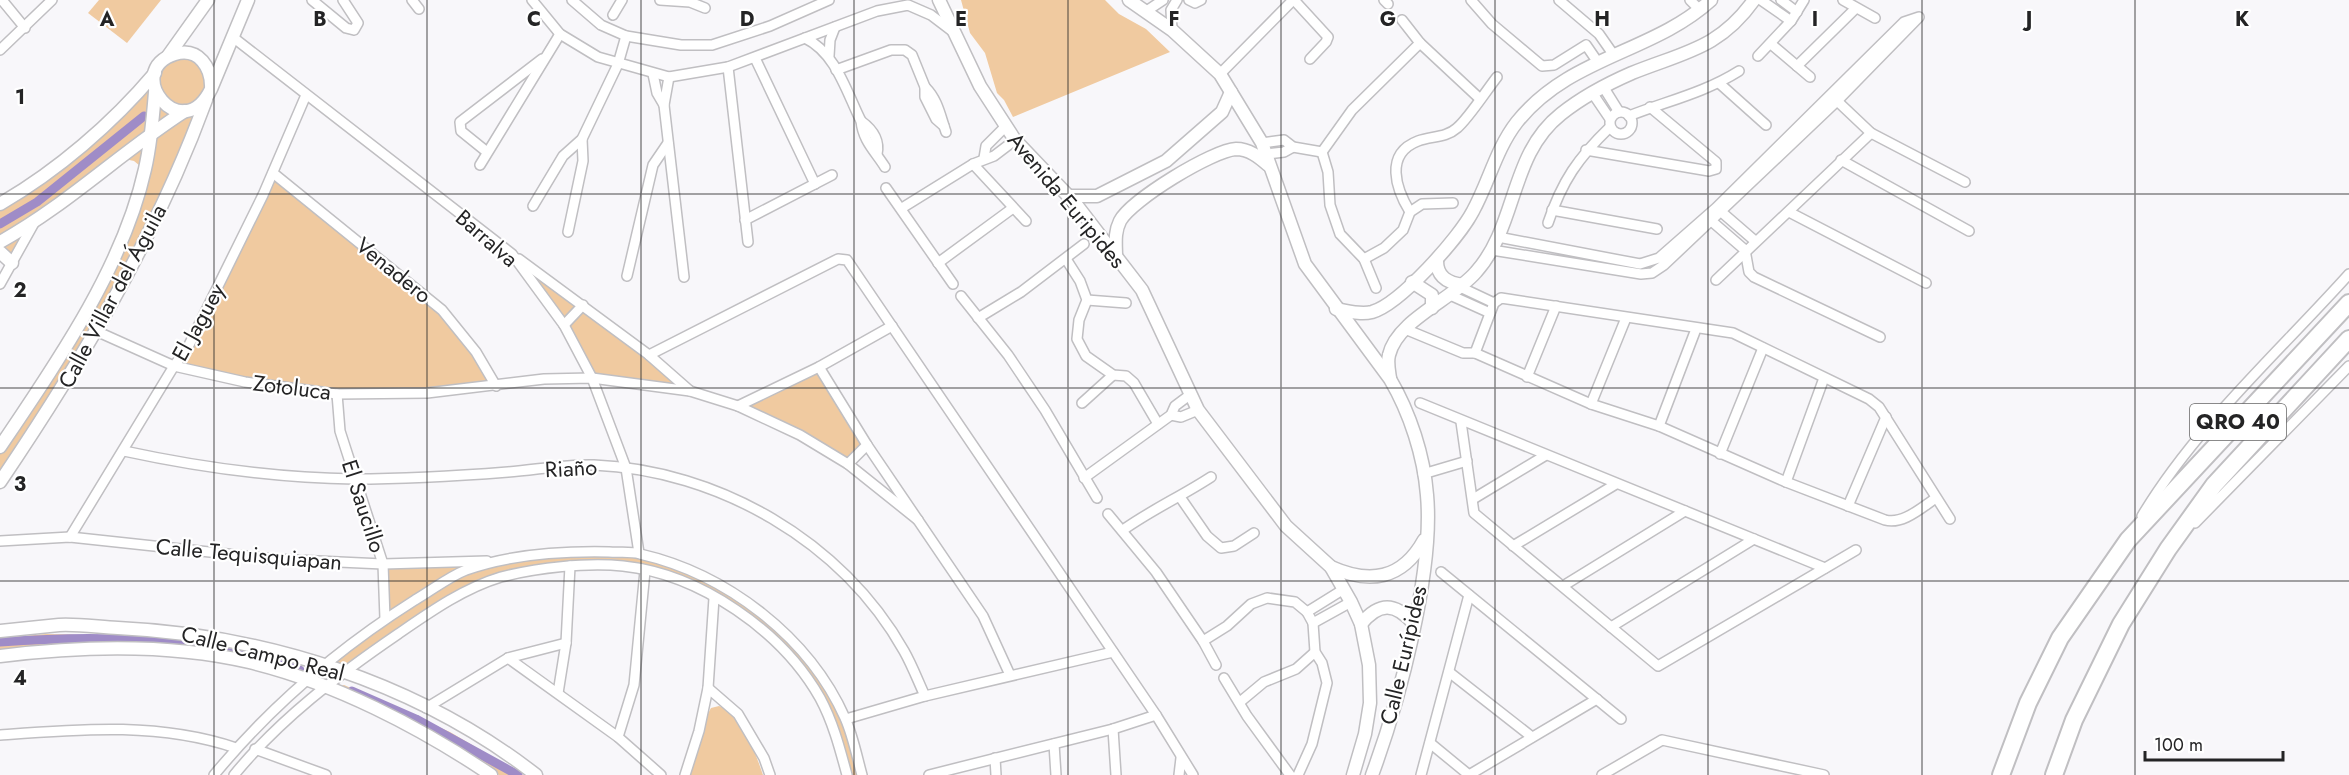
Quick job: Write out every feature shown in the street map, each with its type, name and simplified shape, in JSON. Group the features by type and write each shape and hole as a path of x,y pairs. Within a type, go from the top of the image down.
{"highway":[{"name":"QRO 40","path":"2001,775 2028,702 2060,638 2128,540 2349,303"},
{"name":"QRO 40","path":"2054,775 2074,720 2121,624 2168,549 2214,485 2349,339"}],"street":[{"path":"2,0 25,28"},
{"path":"0,50 52,0"},
{"path":"3,200 59,164 133,99 168,56 208,0"},
{"name":"Calle Villar del Águila","path":"0,482 56,398 130,269 188,149 248,0"},
{"path":"312,0 346,28 354,30 358,23 344,0"},
{"path":"532,0 560,34 598,57 669,77 728,67 890,4 908,5 931,15 952,31"},
{"path":"572,0 602,25 626,36 681,45 712,45 770,26 829,0"},
{"path":"613,15 622,0"},
{"path":"660,0 669,3 690,1 705,8"},
{"name":"Avenida Euripides","path":"939,0 980,86 1005,127 1068,195 1142,290 1198,410 1286,526 1330,567"},
{"name":"Calle Eurípides","path":"1129,0 1172,30 1220,74 1266,154 1305,264 1336,309 1390,379 1400,395 1418,443 1427,495 1427,534 1414,624 1372,775"},
{"path":"1145,12 1163,0"},
{"path":"1172,30 1171,10 1177,0"},
{"path":"1189,0 1195,3 1201,0"},
{"path":"1220,74 1293,0 1328,37 1310,58"},
{"path":"1471,0 1492,24 1542,66 1554,65 1599,34"},
{"path":"1559,0 1599,34 1613,54"},
{"path":"1690,0 1700,10"},
{"path":"1336,309 1362,314 1381,309 1437,261 1467,222 1507,136 1545,94 1597,61 1679,26 1711,0"},
{"path":"1390,379 1388,357 1393,344 1405,329 1477,272 1498,237 1524,160 1561,114 1631,74 1686,55 1712,42 1741,18 1754,0"},
{"path":"1761,0 1791,21"},
{"path":"1781,0 1797,12"},
{"path":"1758,56 1791,21 1804,0"},
{"path":"1843,0 1875,18"},
{"path":"1797,66 1856,8"},
{"path":"1402,20 1420,43 1479,98"},
{"path":"1498,237 1648,263 1659,258 1719,210 1907,26"},
{"path":"829,56 830,40 835,27"},
{"path":"480,165 560,34"},
{"path":"533,206 563,156 582,139 618,64 626,36"},
{"name":"Barralva","path":"234,38 512,254 564,325 592,378 626,468 639,553"},
{"path":"805,38 819,45 829,56 861,122 862,132 872,151 877,154 885,167"},
{"path":"1322,152 1352,110 1420,43"},
{"path":"1771,44 1810,77"},
{"path":"1586,45 1597,61"},
{"path":"836,70 891,50 904,50 912,55 925,87 933,95 945,129"},
{"path":"0,242 34,223 152,133 185,111 197,108 209,94 212,78 208,67 201,58 190,53 168,56"},
{"path":"487,152 461,131 460,122 547,56"},
{"path":"755,58 815,184"},
{"path":"728,67 748,242"},
{"path":"1598,91 1619,112 1629,116 1719,84 1739,71"},
{"path":"155,73 155,92 167,106 185,111"},
{"path":"653,74 657,93 664,105"},
{"path":"669,77 664,105 684,277"},
{"path":"1410,212 1400,196 1395,180 1401,155 1407,147 1417,142 1451,133 1460,126 1497,77"},
{"path":"1719,84 1766,125"},
{"path":"1598,91 1615,132 1626,133 1632,123 1629,116"},
{"name":"Calle Villar del Águila","path":"0,447 50,370 112,261 133,212 145,170 152,133 155,92"},
{"path":"1068,195 1097,196 1166,161 1222,112 1231,92"},
{"name":"El Jaguey","path":"70,537 174,366 188,347 273,173 306,95"},
{"path":"1834,98 1871,133 1965,182"},
{"path":"1586,150 1712,172 1716,169 1716,162 1650,107"},
{"path":"1548,223 1570,172 1619,112"},
{"path":"984,158 986,146 1005,127"},
{"path":"1716,280 1745,250 1789,212 1871,133"},
{"path":"568,232 583,161 582,139"},
{"path":"902,208 973,164 994,156 1015,140"},
{"path":"627,276 653,165 668,143"},
{"path":"1116,257 1115,232 1121,219 1152,191 1221,152 1238,149 1255,154 1266,154 1284,152 1293,147 1322,152"},
{"path":"1322,152 1328,172 1330,205 1340,234 1364,259 1376,288"},
{"path":"120,158 134,161 145,170"},
{"path":"1841,160 1969,231"},
{"path":"973,164 1026,221"},
{"name":"Venadero","path":"273,173 442,310 476,352 496,386"},
{"path":"745,220 832,175"},
{"path":"886,188 953,284"},
{"path":"1364,259 1384,248 1403,230 1410,212 1422,204 1453,203"},
{"path":"938,263 1013,208"},
{"path":"1552,210 1657,229"},
{"path":"1719,210 1755,241"},
{"path":"1789,212 1926,283"},
{"path":"1492,250 1641,274 1652,273 1664,265 1709,218"},
{"path":"1709,218 1745,250 1749,272 1754,277 1880,337"},
{"path":"0,284 34,223"},
{"path":"978,318 1066,259 1084,244"},
{"path":"0,252 12,263"},
{"path":"512,254 649,355 690,391 738,406 800,435 848,464 918,520"},
{"path":"649,355 843,258 847,260 1156,715 1193,775"},
{"path":"1066,259 1080,281 1087,300 1079,320 1077,339 1086,356 1113,375 1126,376 1134,383 1158,424"},
{"path":"1437,261 1437,270 1443,278 1494,303"},
{"path":"2128,540 2176,467 2223,411 2349,274"},
{"path":"1412,282 1432,295 1432,308"},
{"path":"1450,295 1490,313"},
{"path":"961,296 1008,355 1045,410 1097,498"},
{"path":"1475,353 1494,303 1501,298 1733,333 1869,399 1886,417 1950,519"},
{"path":"1087,300 1126,303"},
{"path":"564,325 583,305"},
{"path":"1527,377 1556,306"},
{"path":"1591,404 1626,318"},
{"path":"738,406 819,367 892,326"},
{"path":"1405,329 1463,353 1475,353 1591,404 1659,426 1786,482 1893,522 1936,498"},
{"path":"1659,426 1696,329"},
{"name":"Zotoluca","path":"96,331 174,366 245,382 337,394 427,393 544,379 592,378 690,391"},
{"path":"1720,454 1763,348"},
{"path":"2168,549 2349,366"},
{"path":"819,367 867,445 983,616 1010,675"},
{"path":"1082,403 1113,375"},
{"path":"1786,482 1824,378"},
{"name":"El Saucillo","path":"337,394 340,430 383,564 385,619"},
{"path":"1084,478 1171,415 1175,406 1191,394"},
{"path":"1420,404 1825,568"},
{"path":"1171,415 1181,417 1198,410"},
{"path":"1848,506 1886,417"},
{"path":"1461,422 1474,513 1658,666 1856,550"},
{"path":"848,464 867,445"},
{"name":"Riaño","path":"124,451 159,458 302,477 355,479 484,474 592,465 626,468 686,479 738,499 783,525 839,568 874,609 904,650 925,696"},
{"path":"1473,499 1546,455"},
{"path":"1423,474 1467,461"},
{"path":"1123,531 1149,511 1180,497 1211,477"},
{"path":"1513,546 1616,484"},
{"path":"1180,497 1207,536 1221,548 1234,546 1254,534"},
{"path":"1563,586 1685,511"},
{"path":"1108,514 1156,572 1203,641 1216,665"},
{"path":"1330,567 1352,577 1376,578 1398,570 1416,554 1427,534"},
{"name":"Calle Tequisquiapan","path":"0,541 70,537 274,559 383,564 498,561"},
{"path":"1611,627 1754,539"},
{"path":"214,775 236,748 305,680 385,619 463,571 498,561 569,552 639,553 718,584 761,612 792,640 819,674 846,719 862,775"},
{"path":"498,561 502,577"},
{"path":"558,693 566,643 570,566"},
{"path":"234,775 255,749 323,687 432,611 472,588 502,577 570,566 623,566 685,583 754,621 784,649 820,698 838,741 847,775"},
{"name":"Calle Eurípides","path":"1330,567 1352,602 1361,624 1369,665 1370,703 1365,734 1353,775"},
{"path":"618,737 634,685 645,571"},
{"path":"1442,572 1621,719"},
{"path":"1306,612 1344,590"},
{"path":"1421,775 1469,595"},
{"path":"685,775 699,731 708,688 714,598"},
{"path":"1203,641 1227,626 1251,604 1267,598 1294,602 1306,612 1313,623 1315,652 1322,663 1327,683 1312,744 1298,775"},
{"path":"1313,623 1352,602"},
{"path":"1361,624 1371,611 1387,606 1403,611 1414,624"},
{"name":"Calle Campo Real","path":"0,631 61,625 167,630 249,645 324,664 345,671 426,708 473,733 536,775"},
{"path":"426,708 508,658 566,643"},
{"name":"Calle Campo Real","path":"0,657 63,648 166,650 249,662 305,680 398,719 457,752 491,775"},
{"path":"846,719 925,696 1113,652"},
{"path":"1240,702 1264,682 1296,669 1315,652"},
{"path":"508,658 618,737 661,775"},
{"path":"1449,672 1532,737"},
{"path":"1224,678 1247,716 1290,775"},
{"path":"708,688 738,714 764,758 770,775"},
{"path":"1430,743 1469,775 1597,699"},
{"path":"933,775 1113,729 1156,715"},
{"path":"0,735 89,729 143,729 202,737 236,748"},
{"path":"1113,729 1116,775"},
{"path":"1602,775 1617,771 1659,741 1666,740 1824,775"},
{"path":"1054,744 1056,775"},
{"path":"255,749 326,775"},
{"path":"995,758 996,775"},
{"path":"1179,775 1181,758"}],"shaded area":[{"path":"99,0 161,0 127,43 88,13"},
{"path":"961,0 1105,0 1119,14 1146,29 1170,52 1013,117 1004,100 997,93 985,53 970,33"},
{"path":"190,53 212,78 130,269 0,482 0,447 112,261 145,170 134,161 120,158 34,223 12,263 0,252 0,204 59,163 160,64"},
{"path":"273,173 442,310 496,386 337,394 174,366"},
{"path":"512,254 690,391 592,378 564,325"},
{"path":"819,367 867,445 848,464 738,406"},
{"path":"569,552 639,553 718,584 792,640 846,719 862,775 847,775 820,698 784,649 714,598 645,571 570,566 502,577 472,588 345,671 325,664 385,619 383,564 498,561"},
{"path":"46,634 143,639 192,645 283,662 307,671 307,674 165,649 0,654 0,638"},
{"path":"344,685 450,732 523,775 499,775 444,740 339,687"},
{"path":"719,706 735,718 741,726 752,746 763,775 689,775 704,721 711,708"}],"waterway":[{"path":"0,224 37,202 144,116"},
{"path":"0,642 120,639 180,644 239,654"},
{"path":"273,663 300,670"},
{"path":"352,691 416,719 518,775"}]}
